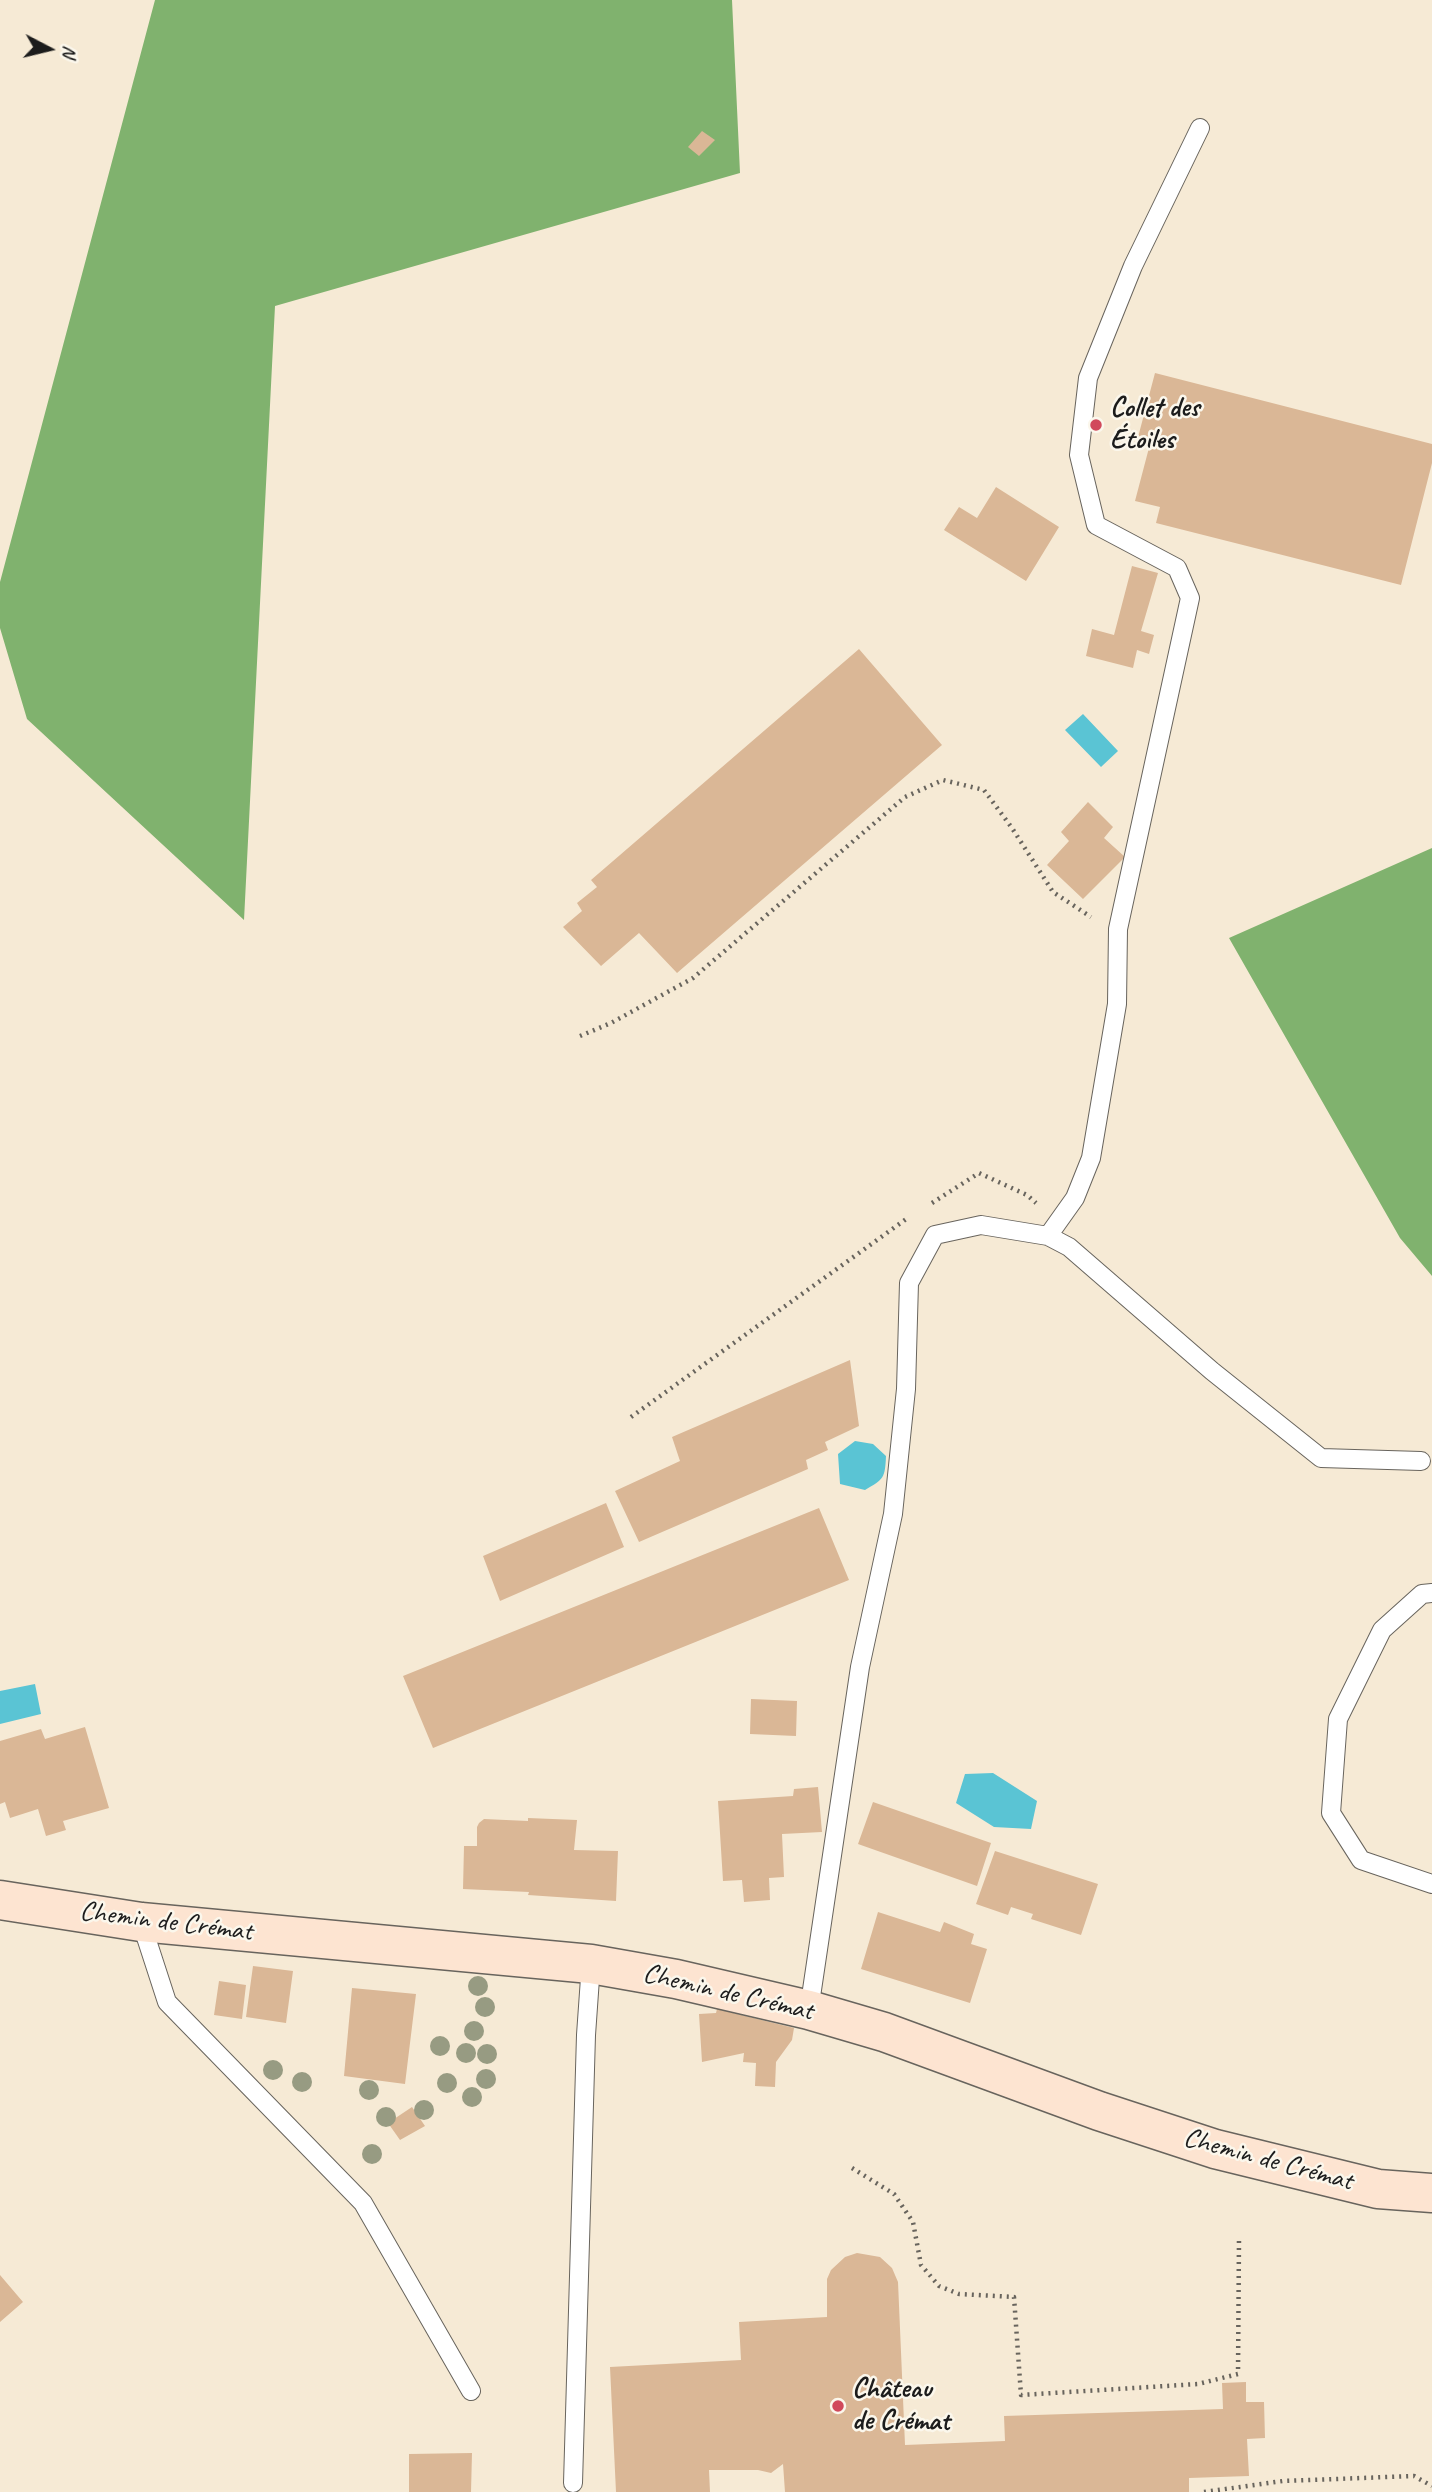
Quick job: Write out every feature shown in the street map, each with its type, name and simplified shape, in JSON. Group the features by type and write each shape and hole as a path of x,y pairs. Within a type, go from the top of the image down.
{"street":[{"name":"Chemin de Crémat","path":"0,1900 141,1922 591,1964 676,1979 809,2010 884,2032 1099,2111 1215,2149 1378,2189 1432,2193"}],"lane":[{"path":"1053,1229 1074,1198 1091,1158 1117,1004 1118,929 1190,598 1177,568 1096,526 1079,455 1088,378 1133,266 1200,128"},
{"path":"809,2010 860,1667 893,1514 906,1389 909,1283 935,1235 981,1225 1053,1229 1069,1247 1212,1371 1321,1458 1421,1461"},
{"path":"1432,1593 1422,1594 1382,1630 1338,1718 1331,1813 1361,1860 1432,1884"},
{"path":"141,1922 167,2002 363,2203 471,2391"},
{"path":"573,2483 586,2035 591,1964"}],"path":[{"path":"580,1036 611,1023 693,978 905,797 943,780 984,790 1012,828 1052,892 1084,913 1118,929"},
{"path":"924,1207 979,1173 1027,1195 1053,1229"},
{"path":"631,1417 913,1214"},
{"path":"852,2168 894,2194 913,2222 921,2265 939,2286 959,2294 1014,2297 1021,2395 1198,2384 1238,2374 1240,2238"},
{"path":"1204,2492 1283,2481 1414,2476 1432,2486"}],"green space":[{"path":"155,0 732,0 740,173 275,306 244,920 27,719 0,628 0,582"},
{"path":"1432,848 1432,1276 1400,1238 1229,938"}],"water":[{"path":"1083,714 1118,751 1101,767 1065,730"},
{"path":"855,1441 873,1444 886,1456 882,1477 865,1490 840,1484 838,1454"},
{"path":"35,1684 41,1714 0,1724 0,1691"},
{"path":"993,1773 1037,1801 1031,1829 994,1827 956,1803 965,1774"}],"building":[{"path":"702,131 715,140 699,156 688,147"},
{"path":"1155,373 1432,444 1432,463 1401,585 1156,523 1160,507 1135,501 1150,444 1137,441"},
{"path":"996,487 1059,527 1026,581 944,530 959,507 977,518"},
{"path":"1132,566 1158,573 1141,631 1154,635 1149,654 1137,650 1133,668 1086,656 1092,629 1114,635"},
{"path":"859,649 942,745 677,973 639,933 601,966 563,927 582,911 577,903 597,887 591,880"},
{"path":"1088,802 1113,827 1104,838 1125,857 1083,899 1047,865 1069,841 1061,832"},
{"path":"850,1360 859,1426 825,1442 828,1450 806,1460 808,1469 639,1542 615,1491 680,1461 672,1437"},
{"path":"606,1503 624,1547 500,1601 483,1556"},
{"path":"819,1508 849,1580 433,1748 403,1676"},
{"path":"751,1699 797,1701 796,1736 750,1734"},
{"path":"85,1727 109,1808 63,1821 66,1830 46,1836 38,1809 10,1818 5,1802 0,1804 0,1741 41,1729 45,1739"},
{"path":"818,1787 822,1832 782,1834 784,1877 769,1878 770,1900 744,1902 742,1880 723,1881 718,1801 793,1796 794,1789"},
{"path":"873,1802 991,1843 977,1886 858,1844"},
{"path":"528,1818 577,1820 574,1850 618,1851 616,1901 528,1895 529,1892 463,1889 464,1846 477,1846 479,1823 484,1819 528,1821"},
{"path":"995,1851 1098,1884 1081,1935 1031,1919 1033,1914 1011,1907 1008,1915 976,1904"},
{"path":"878,1912 940,1932 944,1922 974,1934 971,1944 987,1949 970,2003 861,1969"},
{"path":"253,1966 293,1971 286,2023 246,2017"},
{"path":"219,1981 246,1985 242,2019 214,2015"},
{"path":"352,1988 416,1994 405,2084 344,2076"},
{"path":"717,2009 794,2028 792,2040 776,2062 775,2087 755,2086 756,2063 743,2062 744,2053 702,2062 699,2014 716,2013"},
{"path":"412,2107 425,2126 400,2140 388,2123"},
{"path":"857,2253 880,2257 892,2268 898,2282 905,2445 1005,2441 1004,2416 1223,2409 1222,2383 1246,2382 1246,2402 1264,2402 1265,2438 1247,2439 1249,2476 1189,2478 1189,2492 785,2492 783,2464 771,2473 758,2470 709,2470 710,2492 616,2492 610,2367 741,2360 739,2322 827,2317 827,2279 831,2270 845,2257"},
{"path":"0,2275 23,2302 0,2322"},
{"path":"472,2453 471,2492 409,2492 409,2454"}],"place":[{"name":"Collet des Étoiles","path":"1096,425"},
{"name":"Château de Crémat","path":"838,2406"}]}
